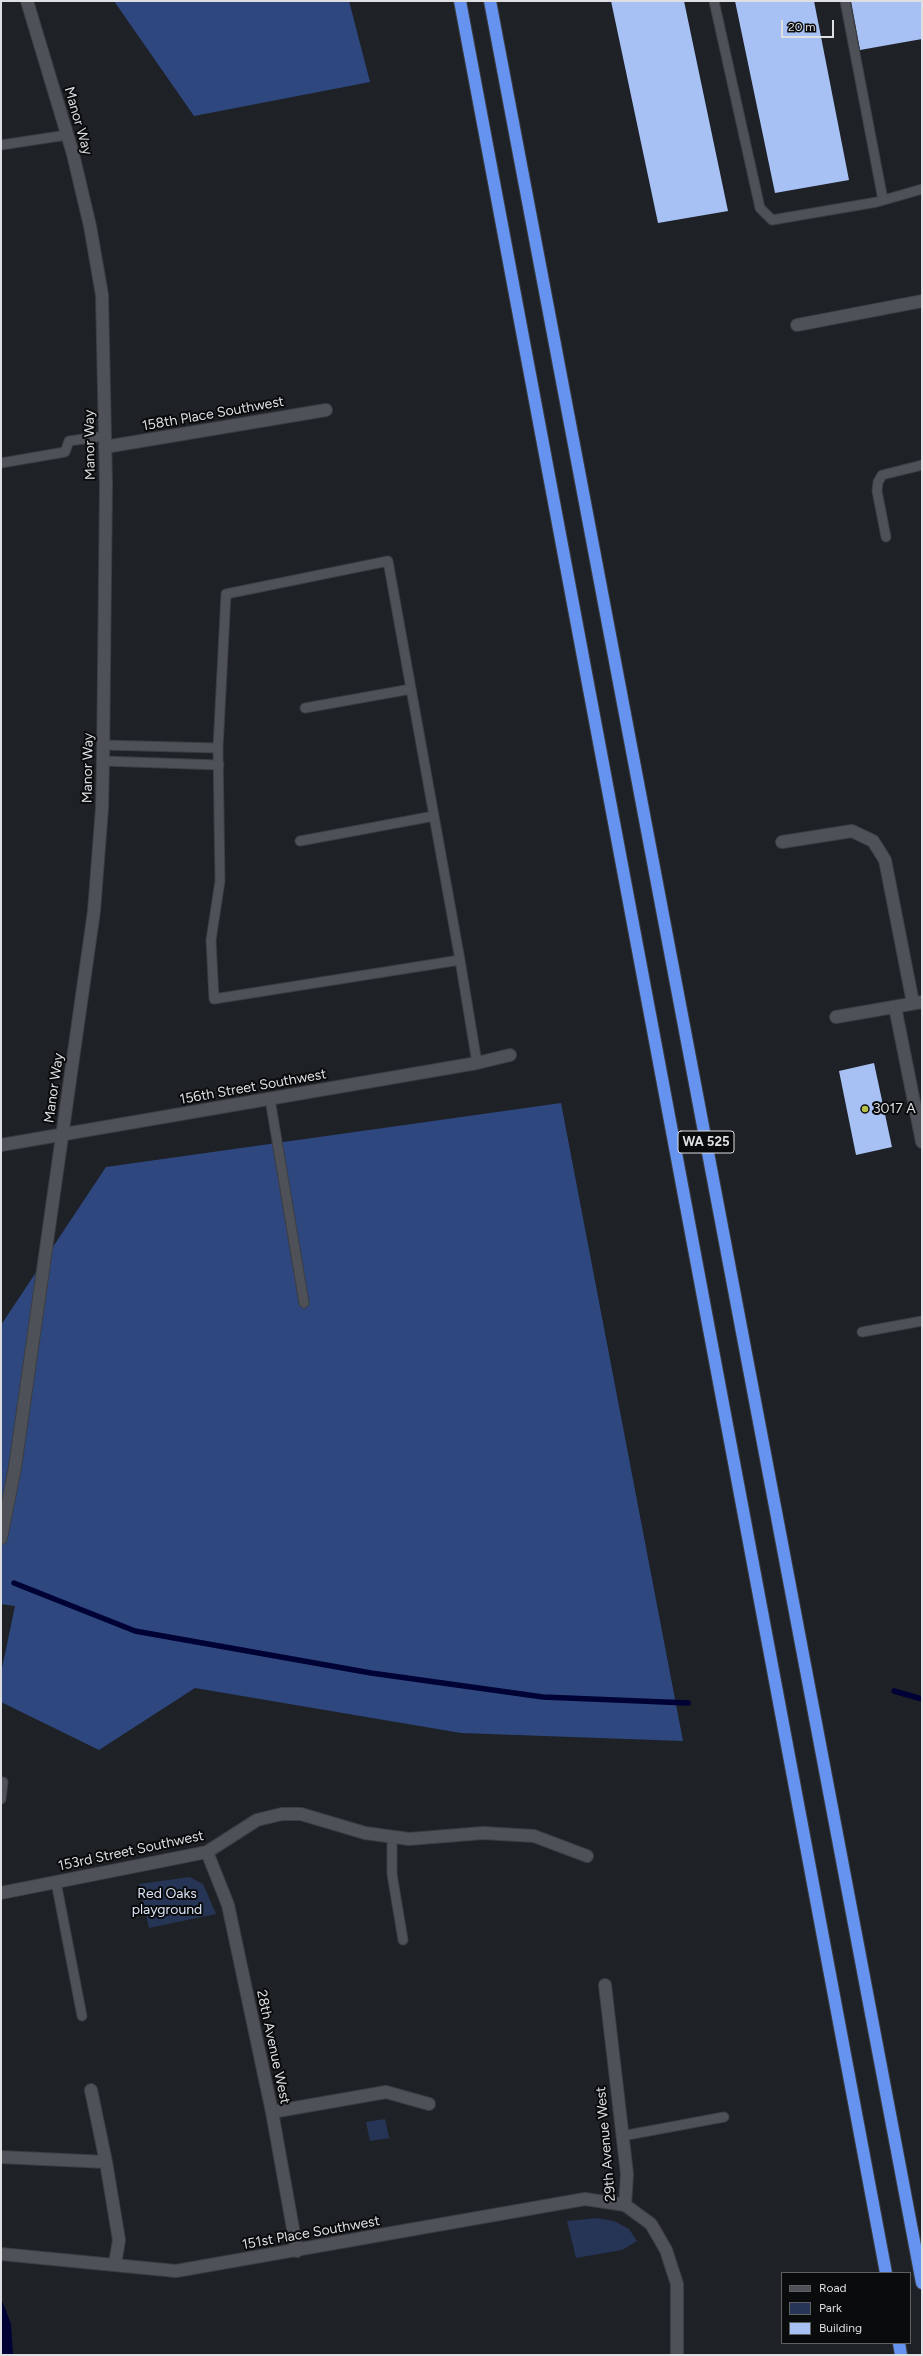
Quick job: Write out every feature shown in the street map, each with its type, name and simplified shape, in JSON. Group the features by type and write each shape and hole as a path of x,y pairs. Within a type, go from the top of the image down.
{"highway":[{"name":"WA 525","path":"460,1 886,2272"},
{"name":"WA 525","path":"490,1 922,2283"},
{"path":"899,2344 901,2355"}],"street":[{"name":"Manor Way","path":"1,1538 15,1467 94,911 102,808 103,761 105,442 102,295 90,226 67,135 27,1"},
{"path":"797,325 922,300"},
{"name":"158th Place Southwest","path":"105,442 326,410"},
{"path":"782,842 852,831 873,842 885,860 918,1003 836,1017"},
{"path":"895,1007 922,1142"},
{"name":"156th Street Southwest","path":"1,1145 477,1063 510,1055"},
{"name":"153rd Street Southwest","path":"1,1893 208,1852 257,1820 282,1814 301,1814 365,1833 410,1839 483,1833 534,1836 587,1856"},
{"name":"28th Avenue West","path":"208,1852 228,1905 272,2112 297,2251"},
{"name":"29th Avenue West","path":"605,1985 627,2174 625,2205 651,2224 666,2250 678,2284 677,2355"},
{"path":"91,2090 106,2162 119,2240 116,2264"},
{"path":"272,2112 386,2092 429,2104"},
{"path":"1,2157 106,2162"},
{"name":"151st Place Southwest","path":"1,2254 176,2271 297,2251 585,2199 625,2205"}],"lane":[{"path":"714,1 760,208 772,220 883,200 922,189"},
{"path":"845,1 883,200"},
{"path":"1,145 67,135"},
{"path":"1,463 65,452 69,441 105,442"},
{"path":"886,537 876,492 878,482 882,476 922,465"},
{"path":"460,960 214,999 211,940 220,881 218,748 226,594 388,561 460,960 477,1063"},
{"path":"305,708 411,688"},
{"path":"103,745 218,748"},
{"path":"103,761 219,765"},
{"path":"300,841 434,816"},
{"path":"270,1099 304,1303"},
{"path":"862,1332 922,1321"},
{"path":"1,1799 3,1782"},
{"path":"392,1837 392,1874 403,1940"},
{"path":"56,1882 82,2016"},
{"path":"622,2136 724,2117"}],"green space":[{"name":"Red Oaks playground","path":"190,1877 203,1884 216,1914 149,1928 139,1884"},
{"path":"385,2119 389,2138 370,2141 366,2122"},
{"path":"597,2218 614,2221 629,2229 637,2241 622,2250 576,2258 567,2221"}],"shaded area":[{"path":"114,1 349,1 370,82 194,116"},
{"path":"561,1103 683,1741 461,1733 195,1688 99,1750 1,1702 1,1673 15,1606 1,1604 1,1325 106,1167"},
{"path":"1,2298 11,2324 13,2355 1,2355"}],"building":[{"path":"611,1 684,1 728,211 658,223"},
{"path":"735,1 814,1 849,180 775,193"},
{"path":"851,1 922,1 922,39 860,50"},
{"name":"3017 A","path":"874,1063 892,1147 856,1155 839,1071"}],"waterway":[{"path":"14,1583 135,1631 371,1673 543,1697 688,1703"},
{"path":"894,1691 922,1699"}],"place":[{"name":"3017 A","path":"865,1109"}]}
